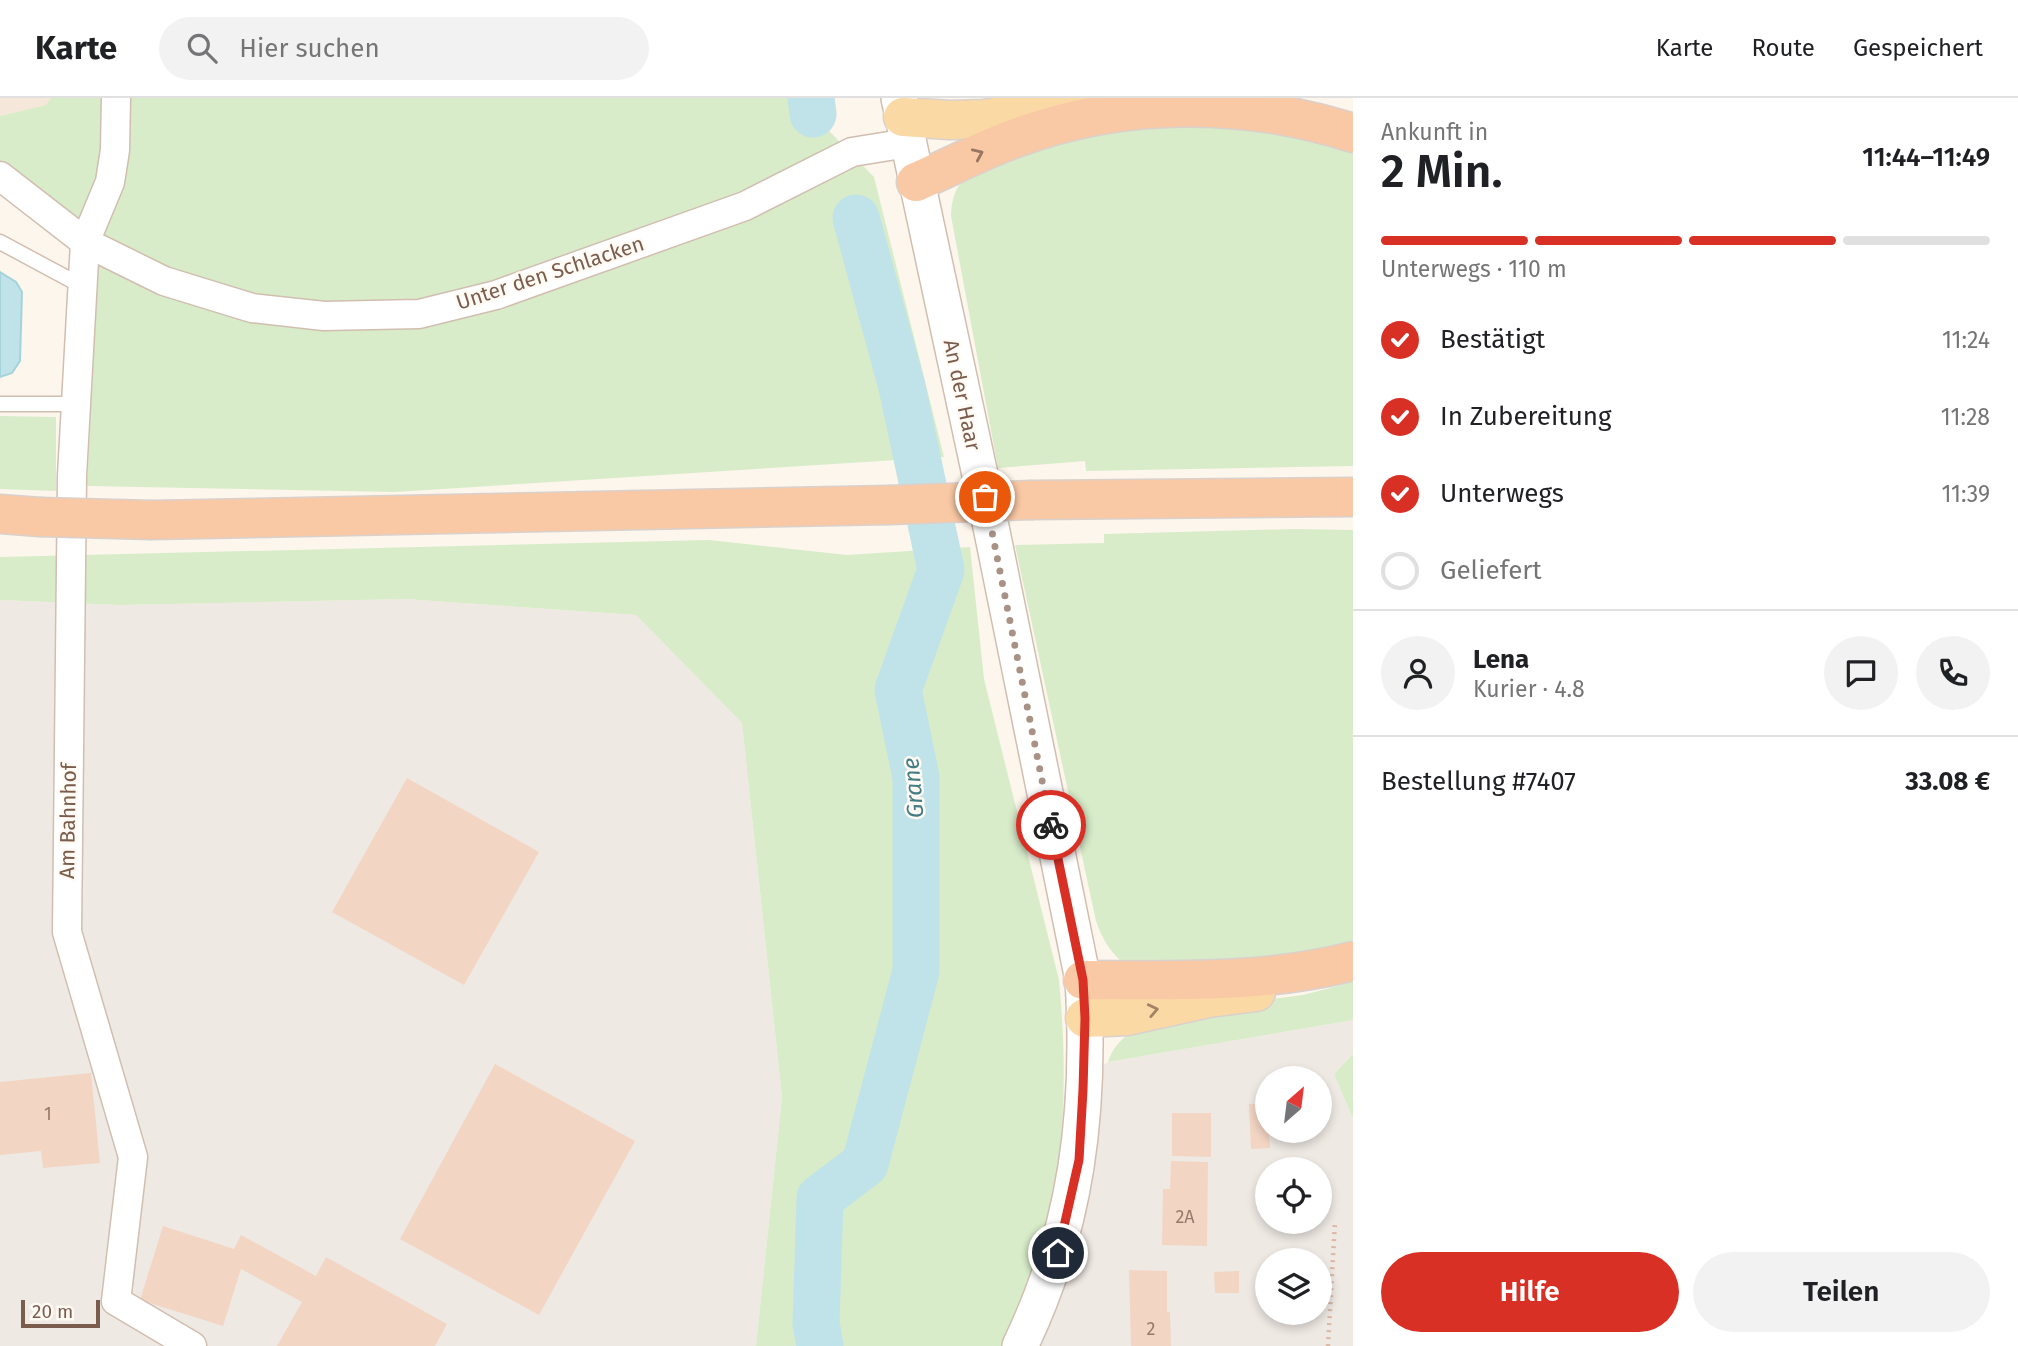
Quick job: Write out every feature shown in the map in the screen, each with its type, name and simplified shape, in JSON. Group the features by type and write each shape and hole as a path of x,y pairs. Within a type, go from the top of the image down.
{"highway":[{"path":"916,182 1013,139 1079,118 1140,107 1178,104 1225,107 1286,116 1334,126 1353,133"},
{"path":"1314,497 1353,486"},
{"path":"1314,497 1353,507"},
{"path":"0,514 152,520 1033,500 1353,497"},
{"path":"1083,980 1224,980 1326,968 1353,961"}],"main road":[{"path":"903,119 985,119 1107,98"},
{"path":"1265,98 1296,103 1353,119"},
{"path":"1085,1018 1127,1016 1209,998 1304,985 1353,974"}],"street":[{"name":"Am Bahnhof","path":"116,98 115,150 110,182 85,242 82,286 72,476 67,932 133,1157 116,1301 192,1346"},
{"name":"Unter den Schlacken","path":"0,176 85,242 164,281 252,308 324,316 419,314 496,296 745,206 852,152 903,119"},
{"name":"An der Haar","path":"903,119 988,512 1083,980 1085,1018 1079,1160 1058,1253 1040,1304 1020,1346"}],"lane":[{"path":"0,242 82,286"},
{"path":"0,404 76,404"}],"path":[{"path":"1328,1346 1335,1222"}],"shaded area":[{"path":"0,98 51,98 47,105 0,116"},
{"path":"405,599 636,615 742,723 782,1097 756,1346 0,1346 0,600 119,605"},
{"path":"1353,1020 1353,1054 1334,1074 1353,1119 1353,1346 1001,1346 1023,1300 1051,1208 1064,1095 1108,1062"}],"green space":[{"path":"51,98 797,98 874,177 944,457 395,492 87,486 99,236 0,166 0,116 46,105"},
{"path":"1155,114 1353,143 1353,466 1086,471 1085,461 998,468 951,216 955,194 961,182 978,166"},
{"path":"0,416 56,417 56,491 0,489"},
{"path":"1353,530 1353,949 1326,957 1122,962 1106,943 1096,921 1015,545 1104,543 1104,534"},
{"path":"709,540 847,555 970,547 984,679 1059,980 1064,1073 1058,1168 1050,1215 1022,1304 1001,1346 756,1346 782,1097 742,723 636,615 405,599 119,605 0,600 0,557"},
{"path":"1353,982 1353,1020 1108,1062 1116,1046 1129,1033 1218,1006 1303,995"},
{"path":"1353,1054 1353,1119 1334,1074"}],"water":[{"path":"0,272 16,282 22,292 20,361 12,373 0,377"}],"building":[{"path":"407,778 539,852 464,985 332,912"},
{"path":"495,1064 635,1141 539,1315 400,1239"},
{"path":"91,1073 100,1163 43,1168 41,1151 0,1155 0,1082"},
{"path":"1249,1104 1255,1104 1255,1143 1270,1143 1270,1148 1251,1149"},
{"path":"1172,1113 1211,1113 1211,1157 1172,1156"},
{"path":"1171,1161 1208,1162 1207,1246 1162,1245 1163,1189 1170,1189"},
{"path":"163,1226 234,1249 241,1235 316,1276 326,1257 447,1324 435,1346 277,1346 302,1302 241,1269 223,1326 140,1300"},
{"path":"1129,1270 1167,1271 1167,1312 1170,1312 1171,1346 1131,1346"},
{"path":"1239,1271 1239,1293 1215,1293 1214,1272"}],"waterway":[{"name":"Grane","path":"811,98 813,114"},
{"name":"Grane","path":"820,1346 816,1323 820,1198 865,1164 916,971 916,777 898,690 941,570 902,387 856,218"}],"way so far":[{"path":"985,497 1051,825"}],"route":[{"path":"1051,825 1083,980 1085,1018 1079,1160 1058,1253"}]}
